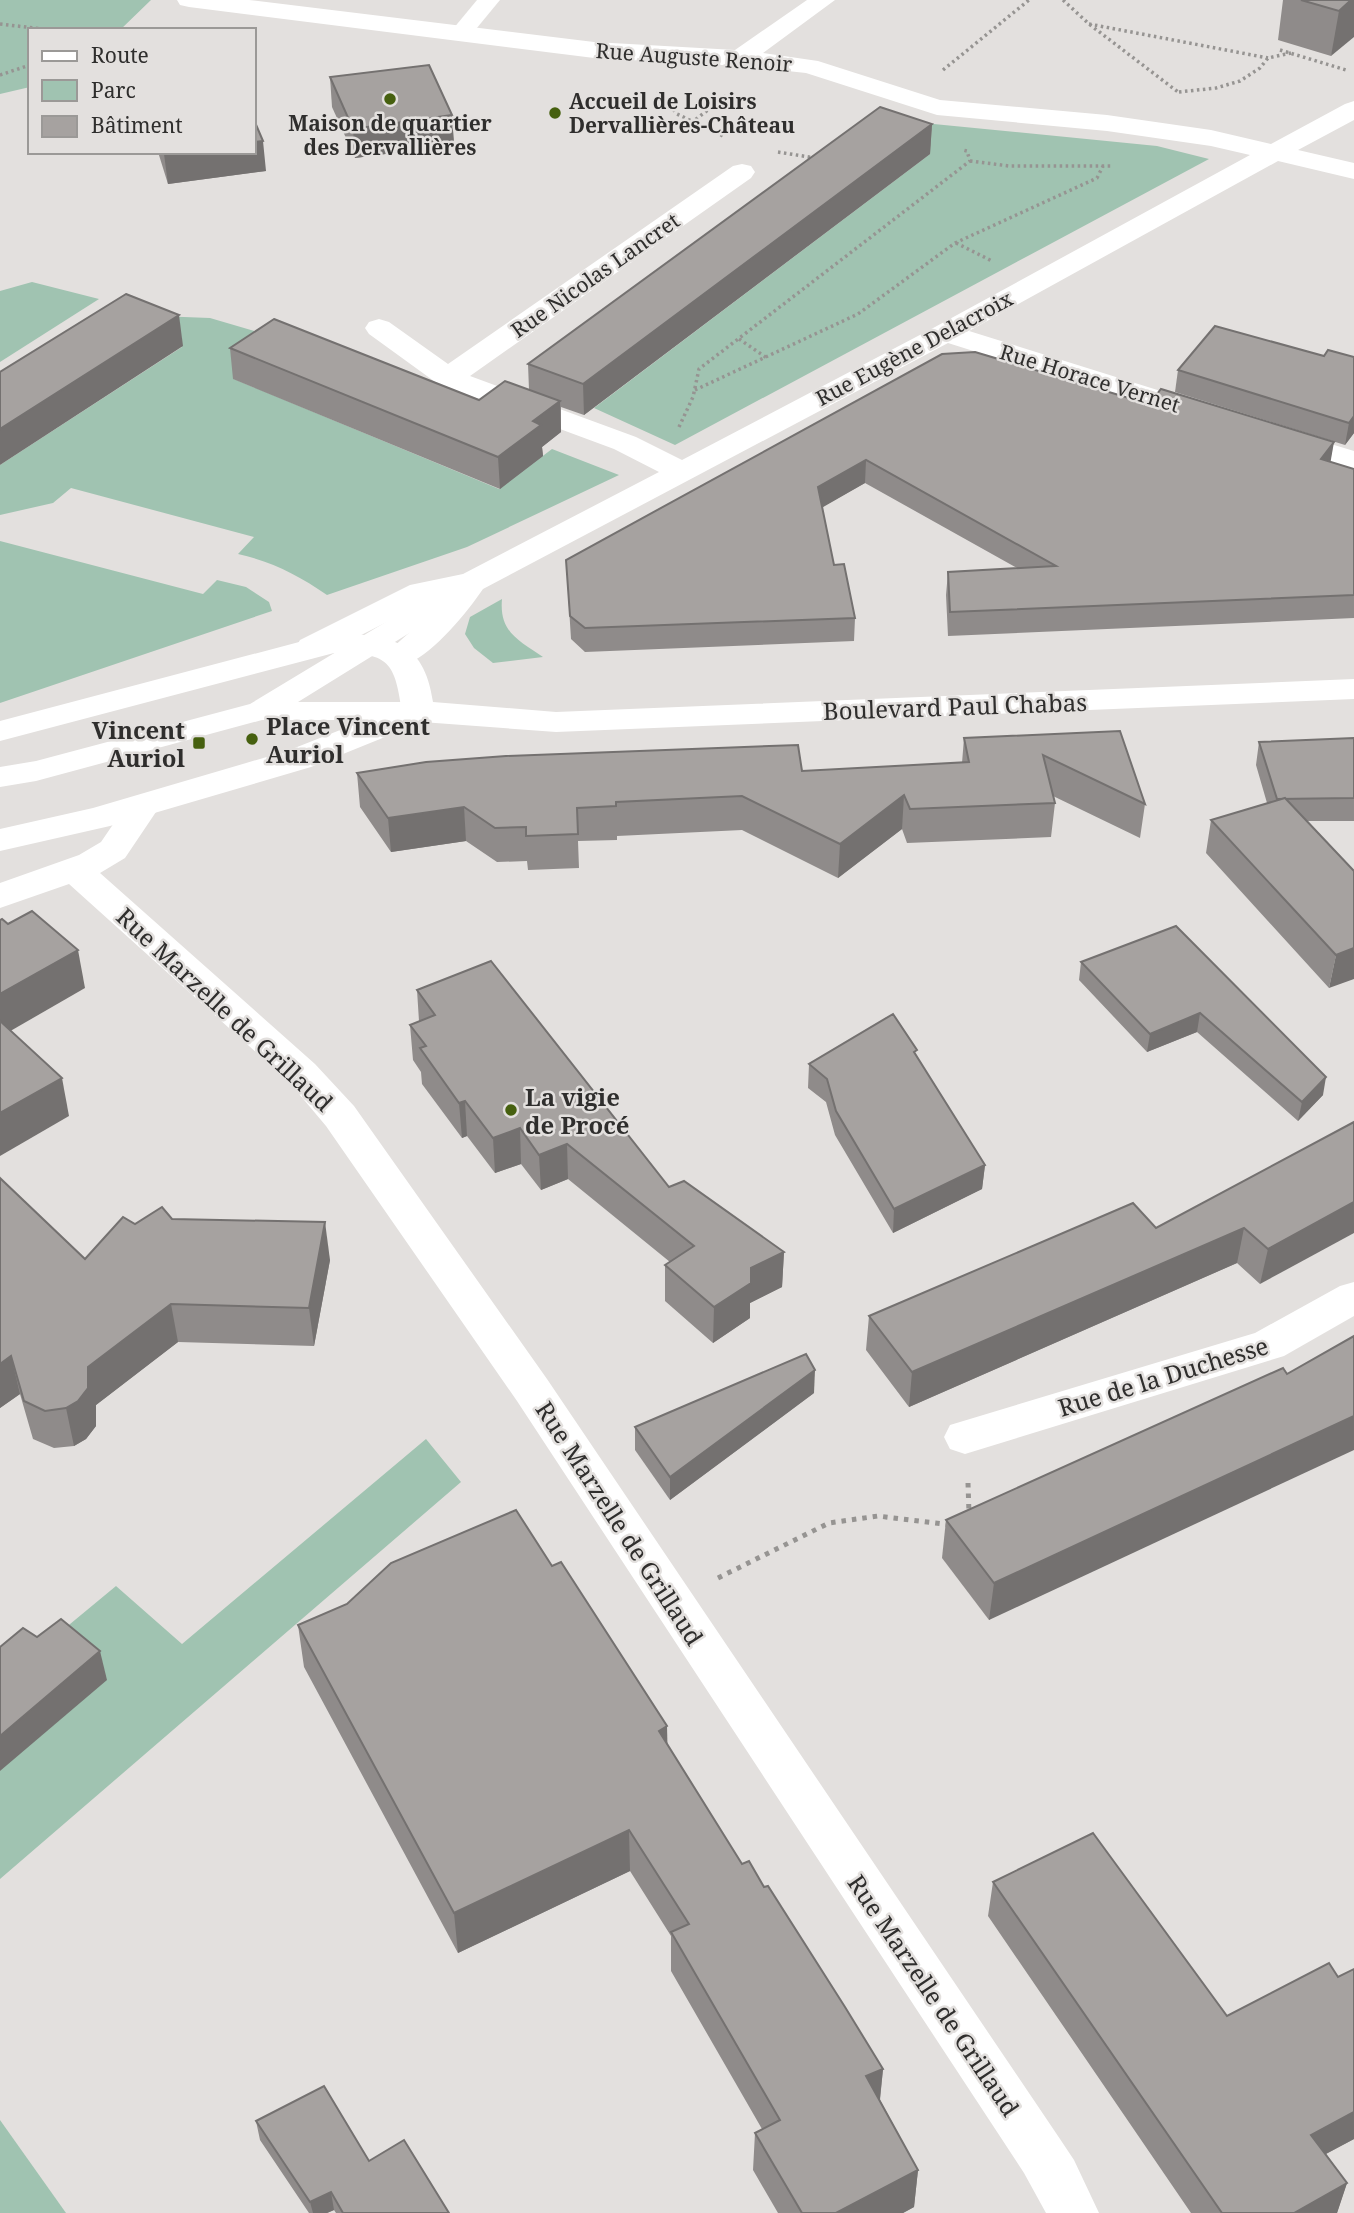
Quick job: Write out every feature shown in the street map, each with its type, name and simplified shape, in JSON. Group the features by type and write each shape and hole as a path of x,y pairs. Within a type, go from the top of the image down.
{"street":[{"name":"Rue Auguste Renoir","path":"189,0 594,50 740,58 809,66 937,107 1129,126 1276,151 1354,171"},
{"path":"740,58 823,0"},
{"name":"Rue Eugène Delacroix","path":"472,582 945,333 1354,109"},
{"name":"Rue Nicolas Lancret","path":"448,378 742,172"},
{"path":"380,328 448,378 625,443 682,471"},
{"name":"Rue Horace Vernet","path":"945,333 1354,461"},
{"path":"312,647 421,592 472,582"},
{"path":"385,650 448,615 472,582"},
{"path":"0,731 333,643 385,650 413,676 418,694 418,711 299,759 143,806 0,840"},
{"name":"Boulevard Paul Chabas","path":"418,711 556,722 1354,689"},
{"path":"0,896 86,881 113,850 143,806"},
{"name":"Rue Marzelle de Grillaud","path":"86,881 302,1073 340,1116 532,1390 1035,2144 1073,2213"},
{"name":"Rue de la Duchesse","path":"965,1437 1269,1345 1354,1297"}],"lane":[{"path":"459,35 489,0"},
{"path":"0,777 36,771 261,711 385,650"},
{"path":"261,711 418,711"}],"path":[{"path":"908,97 1030,0"},
{"path":"1063,0 1089,24 1178,92"},
{"path":"0,24 34,28"},
{"path":"1089,24 1268,58 1291,53"},
{"path":"1280,50 1352,72"},
{"path":"647,53 652,77 662,102 691,123 728,138"},
{"path":"1129,126 1178,92 1209,89 1241,81 1261,68 1268,58"},
{"path":"0,75 28,66"},
{"path":"625,443 676,434 694,390 699,369 970,160 967,151 955,148"},
{"path":"774,150 826,160"},
{"path":"694,390 858,314 955,243 1097,178 1103,166"},
{"path":"739,339 768,358"},
{"path":"670,1600 741,1568 829,1523 878,1516 957,1525"}],"green space":[{"path":"0,0 151,0 122,28 28,28 28,87 0,94"},
{"path":"903,121 1157,146 1209,159 675,445 594,408 930,154"},
{"path":"32,282 99,299 0,362 0,291"},
{"path":"105,314 210,318 325,352 234,379 499,489 552,449 619,475 467,547 327,595 285,570 238,554 254,537 71,488 53,503 0,515 0,465 182,347"},
{"path":"0,541 203,594 217,580 246,587 269,602 272,611 0,703"},
{"path":"502,599 507,627 518,640 543,657 493,663 474,648 465,634 470,617"},
{"path":"426,1439 461,1482 0,1879 0,1682 116,1586 182,1644"},
{"path":"0,2120 66,2213 0,2213"}],"building":[{"path":"1301,0 1351,0 1339,11"},
{"path":"429,65 452,115 353,129 330,77"},
{"path":"880,107 932,124 583,384 528,364"},
{"path":"256,125 263,141 256,142"},
{"path":"126,294 179,315 0,429 0,372"},
{"path":"274,319 479,400 505,381 560,401 533,421 541,425 498,457 230,348"},
{"path":"1215,326 1324,356 1328,350 1354,357 1354,416 1349,423 1178,370"},
{"path":"975,352 1149,404 1161,389 1334,442 1321,459 1354,469 1354,595 950,612 948,572 1056,566 866,460 818,487 834,565 844,564 855,618 585,628 570,616 566,560 942,354"},
{"path":"1120,731 1145,804 1043,755 1055,803 910,809 904,795 840,844 742,796 616,802 616,806 577,808 578,834 526,836 526,827 495,828 464,807 388,818 357,773 426,762 506,756 798,745 802,771 969,762 964,738"},
{"path":"1354,738 1354,798 1277,799 1259,742"},
{"path":"1285,798 1354,871 1354,948 1336,955 1211,820"},
{"path":"32,911 78,950 0,994 0,920 8,924"},
{"path":"1176,926 1326,1077 1302,1102 1200,1013 1150,1034 1081,962"},
{"path":"491,961 669,1187 684,1181 784,1252 751,1268 751,1283 714,1307 665,1265 694,1246 567,1144 539,1155 520,1128 493,1138 465,1101 459,1103 420,1048 426,1046 410,1025 435,1015 417,990"},
{"path":"893,1014 985,1165 894,1209 836,1111 827,1079 809,1064"},
{"path":"0,1021 62,1078 0,1113"},
{"path":"1354,1122 1354,1202 1268,1249 1244,1228 912,1372 869,1316 1133,1203 1156,1228"},
{"path":"0,1178 85,1259 123,1217 135,1224 162,1207 172,1219 325,1222 309,1308 171,1304 88,1367 88,1388 78,1401 66,1408 45,1411 24,1401 11,1356 0,1364"},
{"path":"1354,1336 1354,1416 994,1583 946,1520 1283,1368 1287,1374"},
{"path":"806,1354 815,1370 670,1477 635,1427"},
{"path":"516,1510 552,1566 561,1562 667,1726 659,1731 742,1864 749,1861 764,1887 768,1886 883,2069 866,2076 918,2170 836,2213 802,2213 755,2133 780,2120 671,1932 689,1924 629,1830 454,1913 298,1625 347,1604 391,1563"},
{"path":"61,1619 100,1651 0,1736 0,1647 23,1628 37,1637"},
{"path":"1093,1833 1227,2016 1329,1963 1338,1977 1354,1969 1354,2112 1311,2135 1347,2183 1294,2213 1222,2213 993,1882"},
{"path":"324,2086 369,2161 404,2140 449,2213 343,2213 331,2192 310,2202 256,2121"}],"place":[{"name":"Maison de quartier des Dervallières","path":"390,99"},
{"name":"Accueil de Loisirs Dervallières-Château","path":"555,113"},
{"name":"Place Vincent Auriol","path":"252,739"},
{"name":"Vincent Auriol","path":"199,743"},
{"name":"La vigie de Procé","path":"511,1110"}]}
